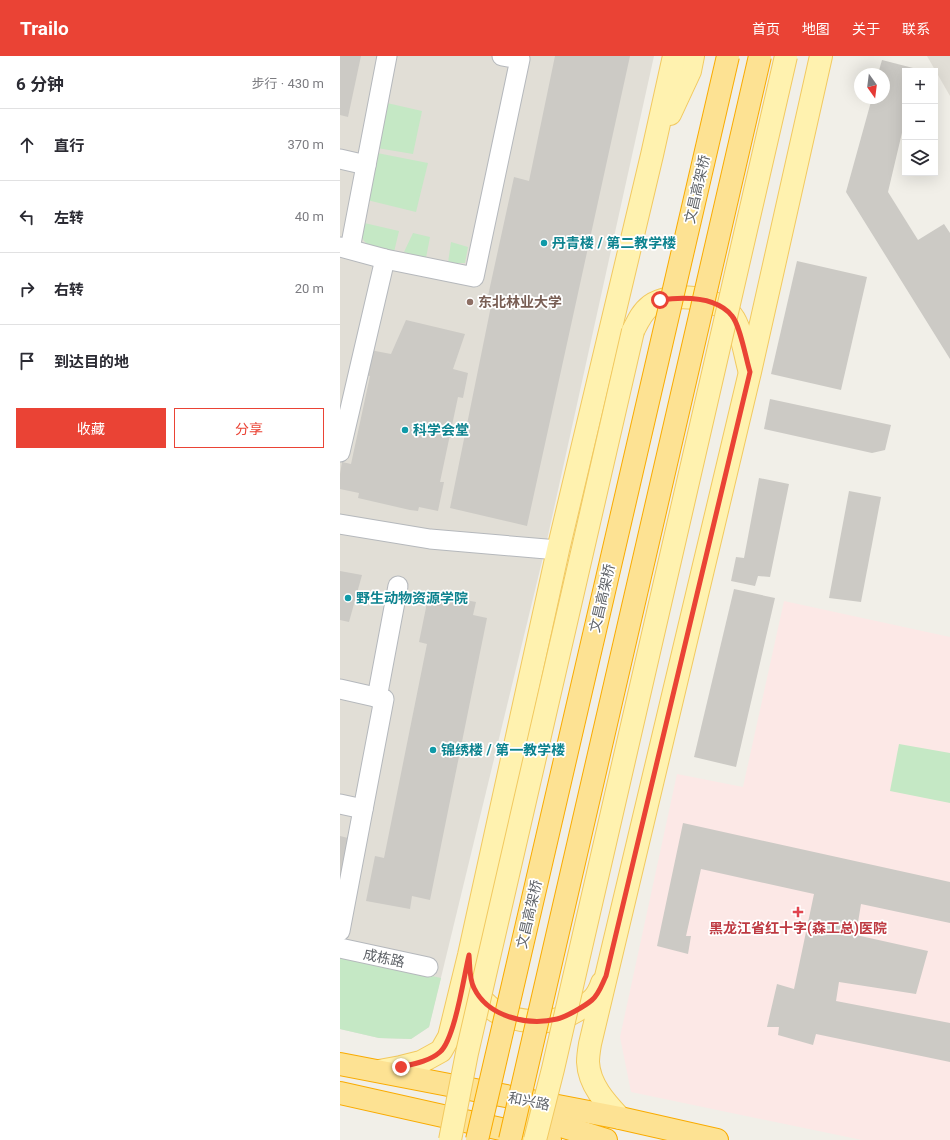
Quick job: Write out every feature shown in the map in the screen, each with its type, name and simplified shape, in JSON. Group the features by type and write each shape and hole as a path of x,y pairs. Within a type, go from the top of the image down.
{"highway":[{"name":"文昌高架桥","path":"477,1140 728,56"},
{"path":"510,1140 760,56"},
{"name":"和兴路","path":"340,1064 401,1077 620,1118 717,1140"},
{"path":"401,1077 606,1140"},
{"path":"340,1093 550,1140"}],"main road":[{"path":"371,1071 388,1070 421,1062 441,1051 449,1037 469,955 558,550 652,155 674,56"},
{"path":"652,155 690,71 693,56"},
{"path":"535,1140 555,1061 668,573 786,56"},
{"path":"620,1118 604,1100 592,1081 588,1063 590,1044 750,372 822,56"},
{"path":"450,1140 467,1053 633,330 640,315 660,300 684,298 708,301 721,307 732,316 738,326 750,372"},
{"path":"469,955 474,988 483,1000 490,1008 502,1015 520,1020 542,1021 558,1019 576,1010 592,1000 606,976"}],"street":[{"path":"387,56 366,165 345,248 386,259 474,277 520,60 502,56"},
{"path":"340,159 366,165"},
{"path":"340,452 386,259"},
{"path":"340,524 430,539 558,550"},
{"path":"377,698 398,586"},
{"path":"340,689 384,699 340,931"},
{"path":"340,804 362,809"},
{"name":"成栋路","path":"340,948 428,967"}],"shaded area":[{"name":"东北林业大学","path":"340,56 654,56 545,549 429,1027 411,1039 379,1038 340,1029"},
{"path":"927,56 950,56 950,96 938,75 938,68 934,68"},
{"name":"黑龙江省红十字(森工总)医院","path":"784,601 950,637 950,1140 862,1140 631,1092 620,1037 677,774 743,787"}],"green space":[{"path":"387,103 422,111 413,154 377,148"},
{"path":"377,153 428,163 416,212 367,200"},
{"path":"360,222 399,231 394,252 374,247 365,242 360,231"},
{"path":"413,233 430,237 426,258 404,252"},
{"path":"451,242 468,247 465,263 448,263"},
{"path":"899,744 950,753 950,803 890,791"},
{"path":"340,956 441,978 429,1027 411,1039 379,1038 340,1029"}],"building":[{"path":"340,56 361,56 348,117 340,115"},
{"name":"丹青楼 / 第二教学楼","path":"555,56 630,56 527,526 450,508 491,306 486,305 514,177 529,181"},
{"path":"882,60 913,68 902,68 902,133 888,192 918,240 944,224 950,233 950,359 846,192 870,104 890,104 890,68 880,68"},
{"path":"797,261 867,277 841,390 771,374"},
{"name":"科学会堂","path":"406,320 465,334 453,369 468,373 463,398 458,397 440,482 444,482 438,511 419,507 418,511 410,510 358,498 359,493 340,489 342,462 351,464 370,376 365,375 370,350 391,354"},
{"path":"770,399 891,425 885,450 872,453 764,429"},
{"path":"759,478 789,484 770,577 758,576 755,586 731,581 736,557 744,558"},
{"path":"849,491 881,497 861,602 829,598"},
{"name":"野生动物资源学院","path":"340,571 362,575 349,622 340,620"},
{"path":"734,589 775,598 736,767 694,757"},
{"name":"锦绣楼 / 第一教学楼","path":"429,593 476,602 473,615 487,618 430,900 412,896 410,909 366,901 375,856 384,858 427,644 419,642"},
{"path":"683,823 950,882 950,923 861,904 856,935 928,951 916,994 839,982 836,1001 950,1023 950,1062 816,1034 813,1045 778,1035 779,1027 767,1027 777,984 794,989 814,894 701,869 686,936 691,936 688,954 657,946"},
{"path":"340,836 352,839 340,888"}],"place":[{"name":"丹青楼 / 第二教学楼","path":"544,243"},
{"name":"东北林业大学","path":"470,302"},
{"name":"科学会堂","path":"405,430"},
{"name":"野生动物资源学院","path":"348,598"},
{"name":"锦绣楼 / 第一教学楼","path":"433,750"},
{"name":"黑龙江省红十字(森工总)医院","path":"798,912"}],"route":[{"path":"401,1067 421,1062 441,1051 449,1037 455,1018 469,955 474,988 483,1000 490,1008 502,1015 520,1020 542,1021 558,1019 576,1010 592,1000 606,976 750,372 738,326 732,316 721,307 708,301 694,299 674,298 660,300"}]}
